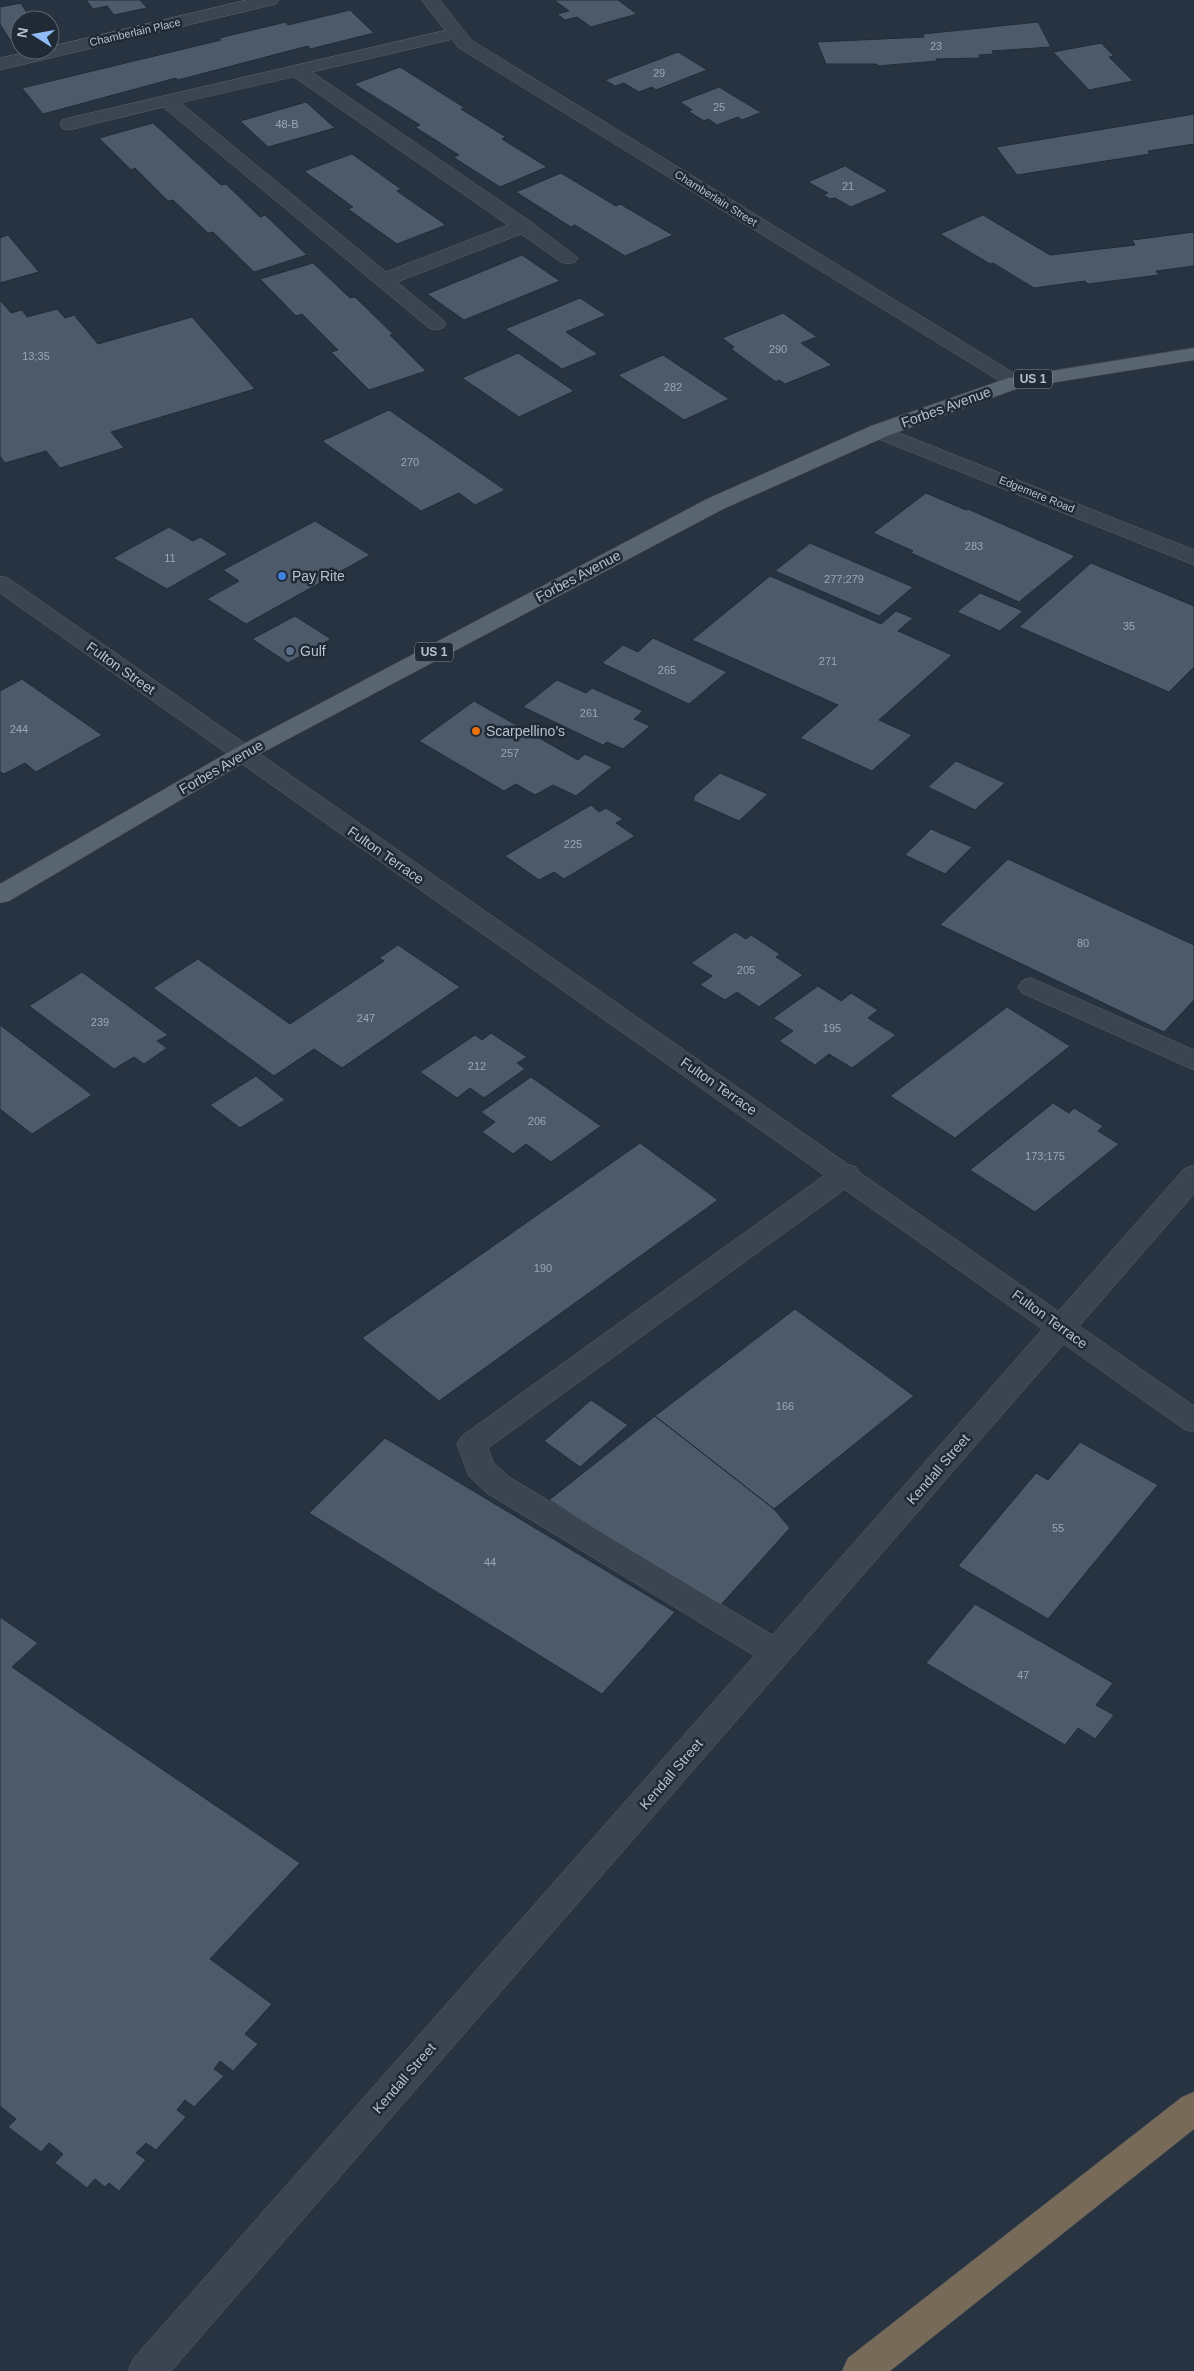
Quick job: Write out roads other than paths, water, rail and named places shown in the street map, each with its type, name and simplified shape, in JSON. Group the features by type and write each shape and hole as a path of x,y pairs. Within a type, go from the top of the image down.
{"highway":[{"path":"860,2371 1194,2108"}],"main road":[{"name":"Forbes Avenue","path":"0,894 242,754 715,504 879,431 1015,382 1194,354"}],"street":[{"name":"Chamberlain Place","path":"0,64 270,0"},
{"name":"Chamberlain Street","path":"431,0 465,44 1015,382"},
{"path":"69,124 456,33"},
{"path":"298,70 568,258"},
{"path":"167,101 436,324"},
{"path":"383,280 524,226"},
{"name":"Edgemere Road","path":"879,431 1194,558"},
{"name":"Fulton Street","path":"0,583 242,754"},
{"name":"Fulton Terrace","path":"242,754 846,1174 1194,1421"},
{"path":"1031,987 1194,1061"},
{"path":"776,1653 498,1484 480,1468 472,1444 846,1174"},
{"name":"Kendall Street","path":"147,2371 1194,1176"}],"place":[{"name":"Pay Rite","path":"282,576"},
{"name":"Gulf","path":"290,651"},
{"name":"Scarpellino’s","path":"476,731"}]}
